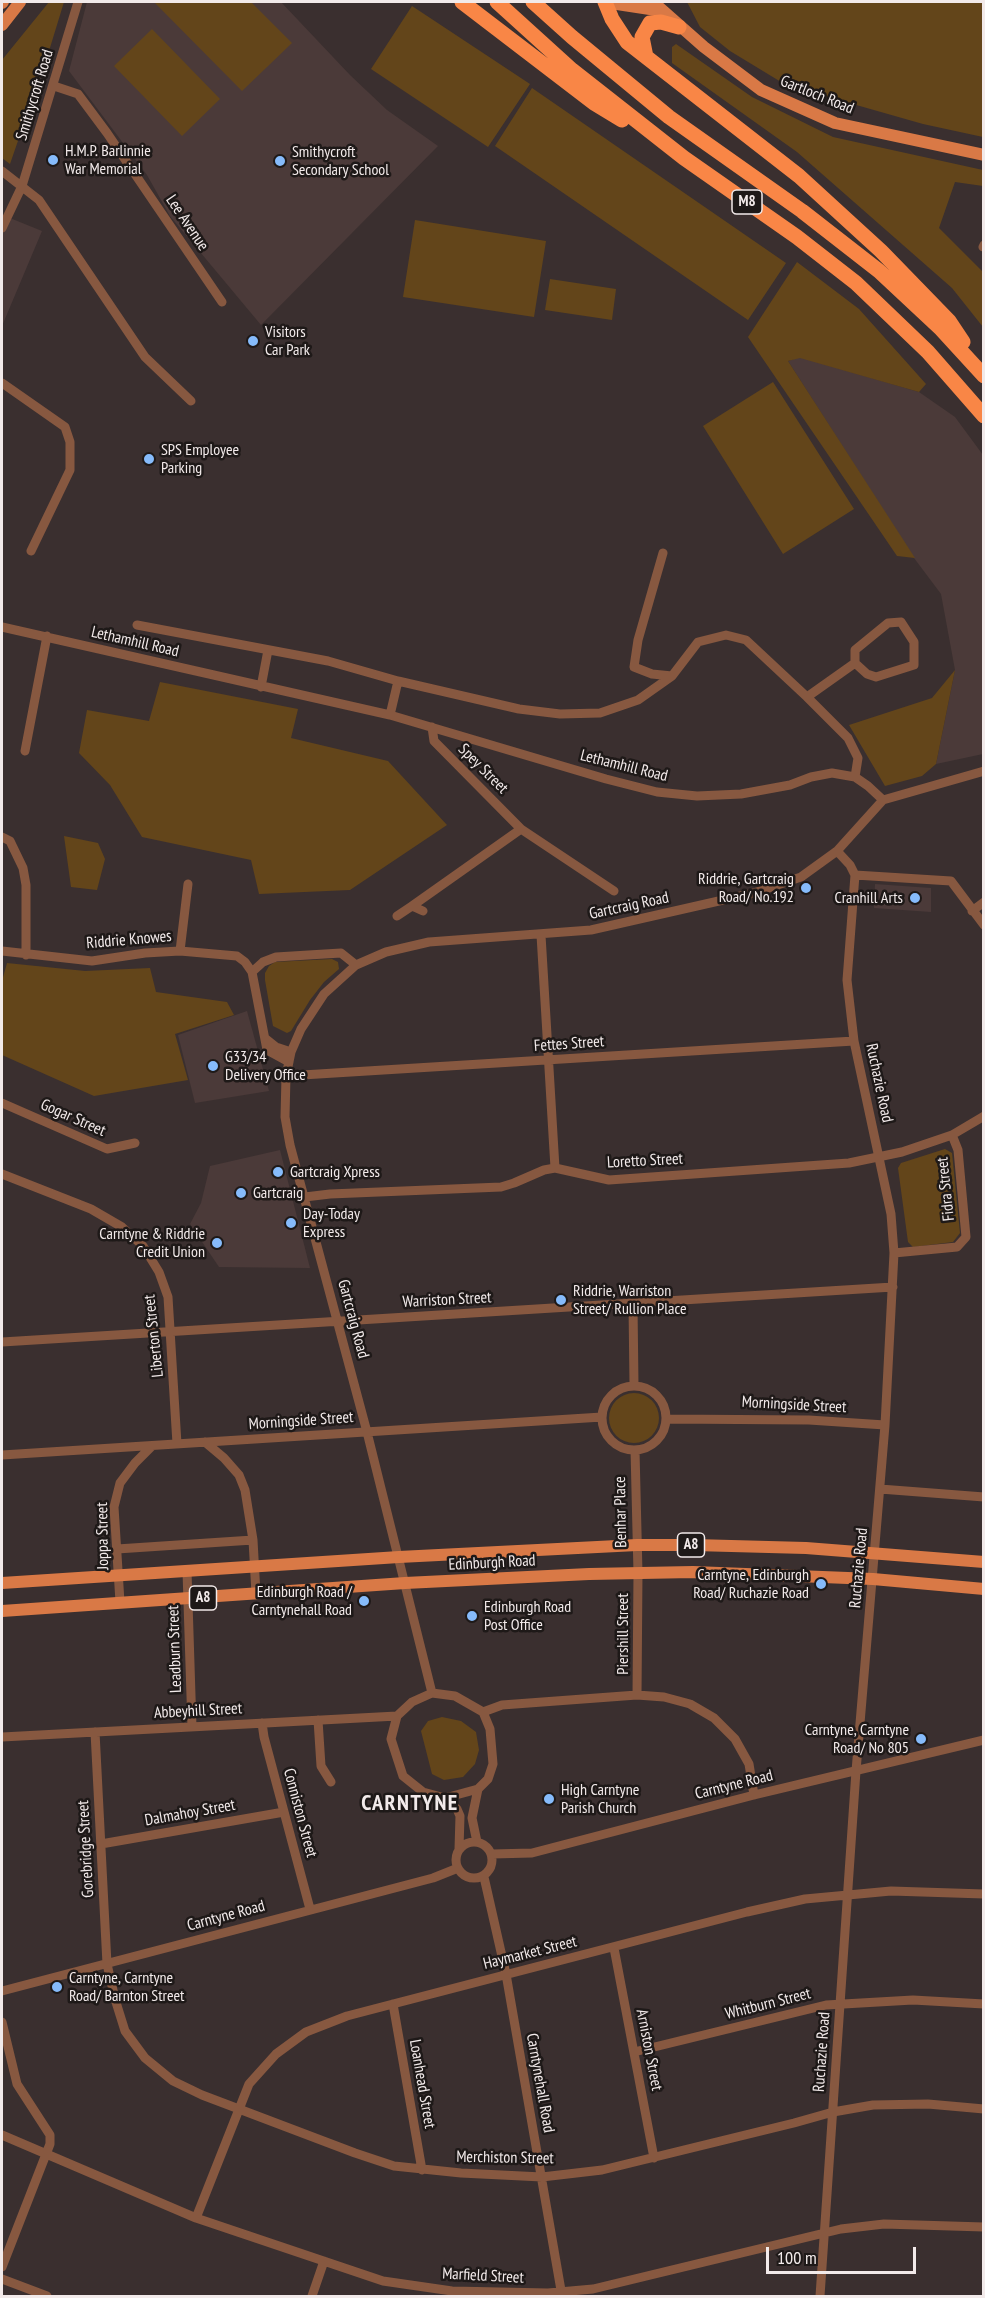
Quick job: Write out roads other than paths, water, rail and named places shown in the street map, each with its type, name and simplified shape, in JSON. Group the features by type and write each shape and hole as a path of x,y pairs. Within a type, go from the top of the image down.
{"highway":[{"path":"462,2 594,103 684,158"},
{"name":"M8","path":"497,2 572,70 684,158 856,283 928,352 984,416"},
{"name":"M8","path":"533,2 572,38 669,117 802,211 879,271 940,328 984,374"},
{"path":"605,2 612,19 627,42 799,176 881,251 949,321 984,374"},
{"path":"646,57 642,38 650,23 656,22 679,27"}],"main road":[{"path":"2,25 20,2"},
{"path":"605,2 665,11"},
{"name":"Gartloch Road","path":"653,2 665,11 679,27 761,90 835,123 984,155"},
{"name":"Edinburgh Road","path":"2,1583 399,1557 637,1545 738,1545 875,1552 984,1562"},
{"name":"Edinburgh Road","path":"2,1611 405,1583 638,1573 724,1573 873,1579 984,1589"}],"street":[{"name":"Smithycroft Road","path":"2,228 22,186 78,2"},
{"name":"Lee Avenue","path":"54,86 78,94 222,302"},
{"path":"2,171 39,200 145,357 190,401"},
{"path":"2,383 65,427 70,442 70,470 31,550"},
{"path":"663,553 638,640 634,668 652,674 672,676"},
{"path":"901,622 914,642 914,665 876,677 867,674 855,663 855,650 888,623 901,622"},
{"name":"Lethamhill Road","path":"2,627 390,715 657,792 687,795 741,794 790,785 811,777 832,773 855,777 858,758 848,738 746,640 726,635 698,642 672,676 638,700 600,713 560,714 519,709 398,681 328,661 137,625"},
{"path":"25,752 47,636"},
{"path":"261,687 268,650"},
{"path":"807,697 855,663"},
{"path":"390,715 398,681"},
{"name":"Spey Street","path":"432,727 434,741 521,829 614,891"},
{"path":"855,777 883,800 984,771"},
{"name":"Gartcraig Road","path":"405,1583 290,1145 285,1117 286,1076 290,1057 301,1029 324,994 352,968 386,952 429,942 591,930 754,893 801,877 837,851 883,800"},
{"path":"397,916 521,829"},
{"path":"2,837 10,841 23,868 26,885 26,955"},
{"path":"837,851 850,865 855,875 951,881 984,925"},
{"name":"Ruchazie Road","path":"820,2296 856,1771 885,1425 894,1253 891,1214 854,1041 847,980 855,875"},
{"path":"180,951 188,884"},
{"path":"972,911 984,902"},
{"path":"412,906 423,911"},
{"path":"305,1197 501,1187 555,1168 541,935"},
{"name":"Riddrie Knowes","path":"2,951 92,961 145,953 180,951 237,956 252,972"},
{"path":"290,1057 266,1039 252,972 263,962 276,957 335,953 341,953 352,968"},
{"name":"Fettes Street","path":"286,1076 854,1041"},
{"name":"Gogar Street","path":"2,1102 107,1149 135,1143"},
{"name":"Loretto Street","path":"555,1168 609,1180 849,1162 879,1157 952,1135 984,1116"},
{"name":"Fidra Street","path":"894,1253 957,1247 966,1237 958,1150 952,1135"},
{"name":"Liberton Street","path":"2,1174 91,1209 122,1227 143,1246 159,1272 168,1297 177,1444"},
{"name":"Warriston Street","path":"2,1342 633,1305 893,1287"},
{"path":"633,1305 634,1385"},
{"path":"634,1385 654,1392 661,1399 667,1419 660,1437 645,1448 635,1450 625,1449 608,1437 602,1417 604,1407 615,1392 634,1385"},
{"name":"Morningside Street","path":"2,1455 602,1417"},
{"name":"Morningside Street","path":"667,1419 809,1420 885,1425"},
{"path":"205,1442 239,1475 246,1490 253,1540 256,1594"},
{"name":"Joppa Street","path":"120,1602 114,1507 120,1483 152,1446"},
{"name":"Benhar Place","path":"635,1450 638,1573"},
{"path":"880,1489 984,1497"},
{"path":"117,1549 253,1540"},
{"name":"Leadburn Street","path":"187,1571 192,1726"},
{"name":"Piershill Street","path":"637,1695 638,1573"},
{"path":"405,1583 432,1693"},
{"path":"445,1798 478,1789 488,1779 493,1764 490,1729 483,1712 455,1696 432,1693 412,1702 397,1716 390,1739 403,1776 423,1792 445,1798 457,1809 460,1816 459,1849 456,1859 458,1868 471,1878 484,1877 493,1863 492,1854 487,1847 477,1842 464,1844 459,1849"},
{"path":"483,1712 502,1705 637,1695 664,1697 690,1704 714,1718 735,1739 748,1764 754,1795"},
{"name":"Abbeyhill Street","path":"2,1737 397,1716"},
{"path":"318,1720 321,1766 331,1782"},
{"name":"Conniston Street","path":"262,1723 310,1910"},
{"name":"Gorebridge Street","path":"95,1732 107,1964"},
{"name":"Carntyne Road","path":"492,1854 532,1853 754,1795 984,1740"},
{"path":"477,1842 472,1818 478,1789"},
{"name":"Dalmahoy Street","path":"101,1844 284,1812"},
{"name":"Carntyne Road","path":"2,1991 433,1878 458,1868"},
{"name":"Carntynehall Road","path":"484,1877 506,1974 562,2294"},
{"name":"Haymarket Street","path":"196,2218 249,2085 276,2054 306,2032 347,2016 747,1912 806,1899 848,1894 931,1891 984,1894"},
{"name":"Arniston Street","path":"614,1948 654,2158"},
{"name":"Merchiston Street","path":"107,1964 125,2031 145,2058 173,2081 202,2095 394,2166 422,2170 542,2177 602,2170 833,2112 873,2105 928,2104 984,2109"},
{"name":"Whitburn Street","path":"634,2052 840,2004 913,2000 984,2004"},
{"name":"Loanhead Street","path":"393,2004 422,2170"},
{"path":"2,2022 17,2084 50,2135 47,2153 2,2267"},
{"name":"Marfield Street","path":"2,2135 196,2218 383,2281 452,2291 562,2294 593,2289 825,2232 884,2224 984,2227"},
{"path":"312,2296 324,2260"},
{"path":"2,2278 47,2296"}],"place":[{"name":"H.M.P. Barlinnie War Memorial","path":"53,160"},
{"name":"Smithycroft Secondary School","path":"280,161"},
{"name":"Visitors Car Park","path":"253,341"},
{"name":"SPS Employee Parking","path":"149,459"},
{"name":"Riddrie, Gartcraig Road/ No.192","path":"806,888"},
{"name":"Cranhill Arts","path":"915,898"},
{"name":"G33/34 Delivery Office","path":"213,1066"},
{"name":"Gartcraig Xpress","path":"278,1172"},
{"name":"Gartcraig","path":"241,1193"},
{"name":"Day-Today Express","path":"291,1223"},
{"name":"Carntyne & Riddrie Credit Union","path":"217,1243"},
{"name":"Riddrie, Warriston Street/ Rullion Place","path":"561,1300"},
{"name":"Carntyne, Edinburgh Road/ Ruchazie Road","path":"821,1584"},
{"name":"Edinburgh Road / Carntynehall Road","path":"364,1601"},
{"name":"Edinburgh Road Post Office","path":"472,1616"},
{"name":"Carntyne, Carntyne Road/ No 805","path":"921,1739"},
{"name":"High Carntyne Parish Church","path":"549,1799"},
{"name":"Carntyne, Carntyne Road/ Barnton Street","path":"57,1987"}],"district":[{"name":"CARNTYNE","path":"410,1804"}]}
